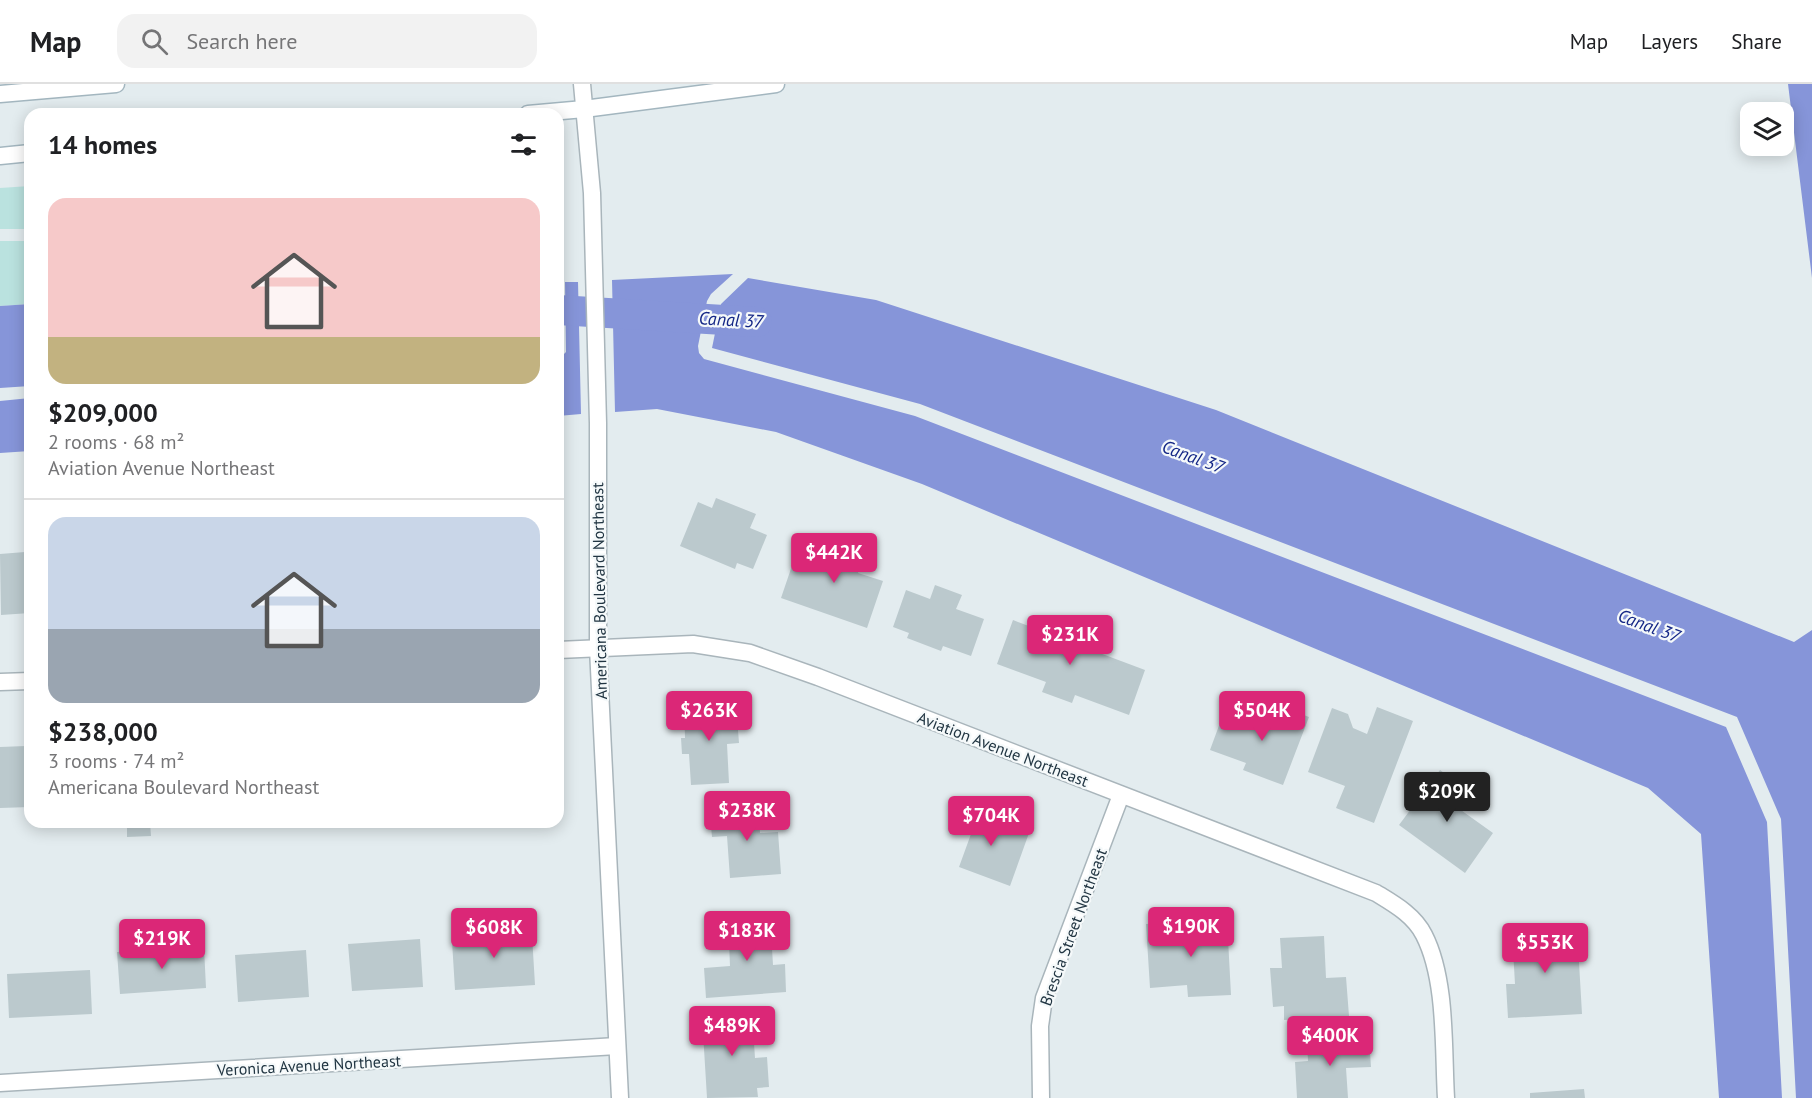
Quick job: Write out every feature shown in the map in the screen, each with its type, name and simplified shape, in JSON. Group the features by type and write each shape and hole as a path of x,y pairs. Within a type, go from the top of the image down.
{"street":[{"path":"0,94 116,84"},
{"name":"Americana Boulevard Northeast","path":"582,84 592,193 598,423 598,648 620,1098"},
{"path":"564,111 776,84"},
{"path":"0,156 24,154"},
{"name":"Aviation Avenue Northeast","path":"564,651 693,644 750,653 818,677 1376,893 1402,908 1424,934 1436,968 1441,1008 1446,1098"},
{"path":"0,682 24,681"},
{"name":"Brescia Street Northeast","path":"1041,1098 1040,1026 1044,998 1121,795"},
{"name":"Veronica Avenue Northeast","path":"0,1083 618,1046"}],"green space":[{"path":"24,186 24,229 0,229 0,188"},
{"path":"0,241 24,241 24,304 0,306"}],"water":[{"path":"1788,84 1812,84 1812,278 1794,132 1794,102 1790,102"},
{"path":"733,274 711,294 707,301 698,346 699,353 704,359 915,416 1726,727 1767,822 1782,1098 1719,1098 1701,834 1648,788 922,484 776,432 657,409 615,412 612,280"},
{"path":"748,278 876,300 1216,410 1794,642 1812,630 1812,1098 1796,1098 1781,819 1737,717 920,404 712,348 721,304"},
{"path":"565,282 578,282 581,414 564,415 564,354 566,352"},
{"path":"24,304 24,386 0,388 0,306"},
{"path":"24,399 24,451 0,453 0,401"}],"building":[{"path":"716,498 756,514 750,528 767,535 753,569 737,563 735,569 680,546 698,502 712,508"},
{"path":"840,537 866,546 858,573 883,581 867,628 781,598 797,551 830,563"},
{"path":"24,552 24,613 1,615 0,554"},
{"path":"935,585 962,595 956,609 984,619 971,656 943,646 941,651 907,638 909,633 893,627 906,590 930,599"},
{"path":"1048,615 1079,627 1073,643 1145,670 1129,715 1075,695 1072,703 1042,692 1046,682 997,664 1013,620 1042,631"},
{"path":"726,702 727,718 737,717 739,743 727,744 729,783 691,785 689,754 682,754 681,738 685,738 684,705"},
{"path":"1274,704 1309,717 1283,785 1243,770 1246,763 1210,750 1224,712 1266,727"},
{"path":"1377,707 1413,721 1374,823 1336,808 1345,786 1308,772 1332,708 1348,714 1353,728 1367,734"},
{"path":"24,746 24,807 0,808 0,747"},
{"path":"1440,770 1470,792 1458,808 1493,833 1465,873 1399,825"},
{"path":"758,803 760,833 778,832 781,874 730,878 727,836 712,837 710,815 726,814 725,806"},
{"path":"964,809 1029,833 1010,886 959,867 971,834 956,829"},
{"path":"127,828 150,828 151,836 127,837"},
{"path":"770,915 773,965 785,964 786,992 706,998 704,968 730,966 728,918"},
{"path":"1227,920 1231,995 1188,997 1187,985 1150,988 1146,924 1166,923 1167,934 1180,933 1180,923"},
{"path":"512,921 514,936 532,935 535,985 455,990 452,941 479,939 478,924"},
{"path":"1577,928 1582,1014 1508,1018 1506,984 1515,984 1512,932"},
{"path":"1324,936 1326,978 1346,977 1349,1016 1284,1020 1284,1006 1273,1007 1270,968 1282,968 1280,938"},
{"path":"420,939 423,987 352,991 348,944"},
{"path":"204,947 206,988 120,994 117,952"},
{"path":"306,950 309,997 238,1002 235,955"},
{"path":"90,970 92,1014 9,1018 7,974"},
{"path":"752,1012 755,1058 767,1057 769,1087 757,1088 758,1097 707,1098 702,1016"},
{"path":"1369,1038 1371,1067 1346,1068 1348,1098 1297,1098 1295,1062 1308,1061 1307,1041"},
{"path":"1584,1089 1585,1098 1530,1098 1530,1093"}],"waterway":[{"name":"Canal 37","path":"564,310 757,322"}]}
